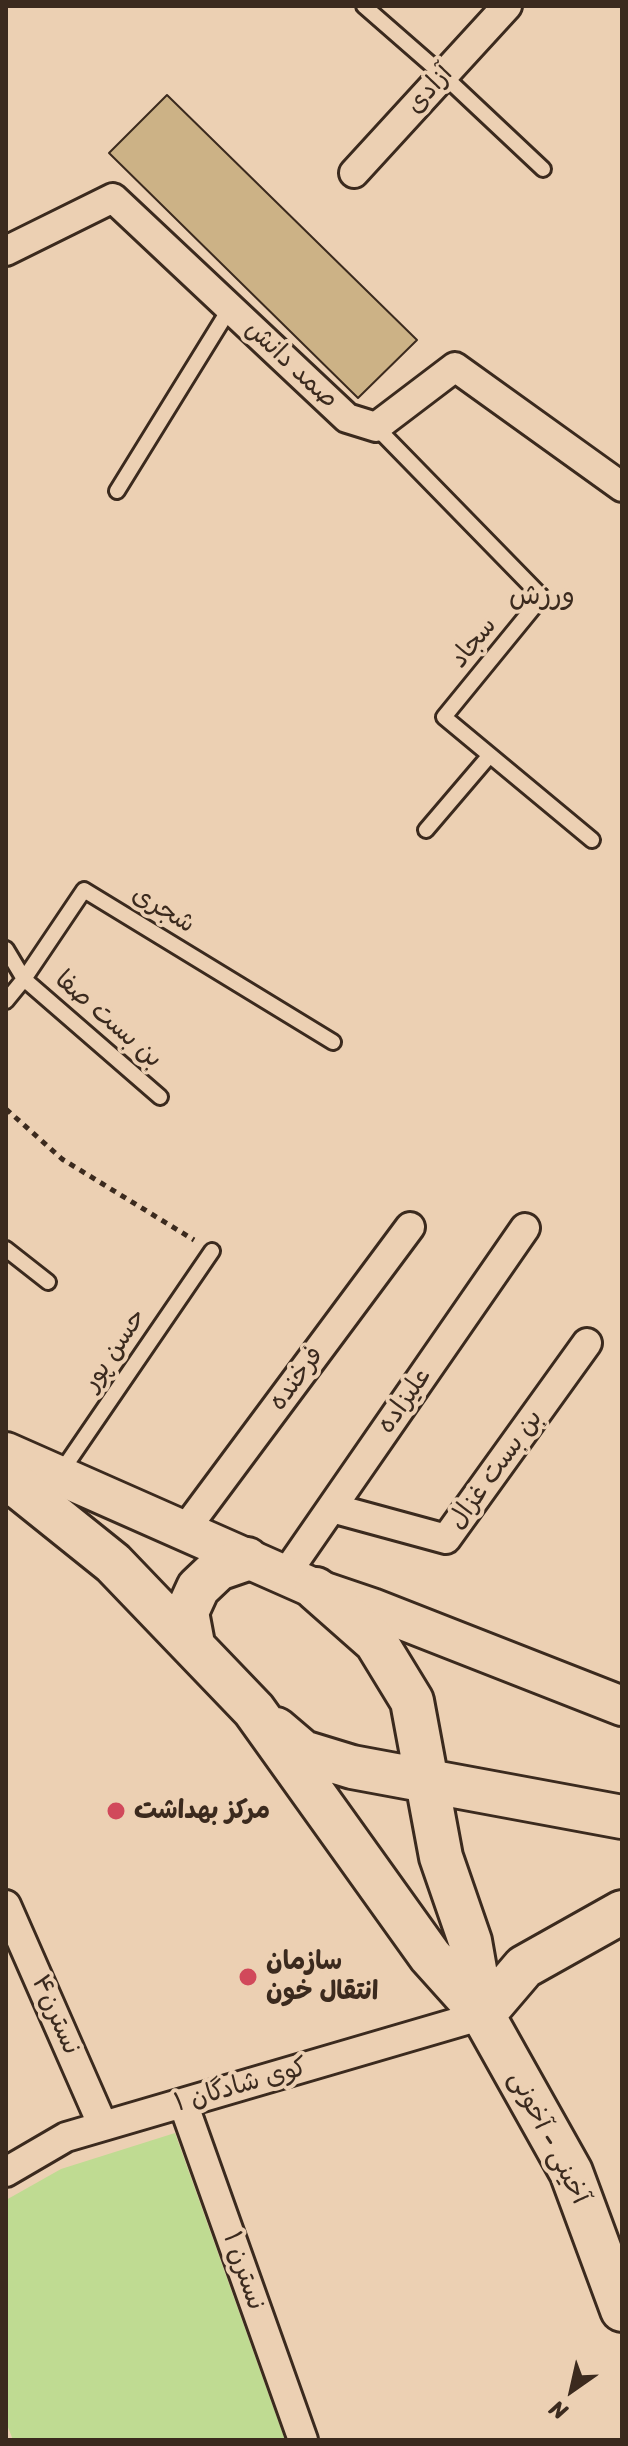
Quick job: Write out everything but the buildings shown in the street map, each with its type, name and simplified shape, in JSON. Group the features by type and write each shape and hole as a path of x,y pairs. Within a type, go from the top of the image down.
{"main road":[{"path":"6,1452 301,1582 622,1706"},
{"path":"6,1477 113,1563 254,1710 303,1752 352,1767 622,1817"},
{"path":"193,1644 187,1612 198,1588 218,1569 247,1559"},
{"path":"301,1582 376,1642 412,1701 441,1857 470,1941 483,2015"},
{"path":"254,1710 430,1956 483,2015"},
{"path":"483,2015 524,1967 622,1912"},
{"name":"آخینی - آخونی","path":"483,2015 571,2172 622,2310"}],"street":[{"name":"آزادی","path":"354,173 507,6"},
{"name":"صمد دانش","path":"6,251 113,198 347,418 376,427"},
{"path":"376,427 455,367 622,487"},
{"name":"فرخنده","path":"184,1531 410,1227"},
{"name":"علیزاده","path":"301,1582 332,1508 525,1228"},
{"name":"بن بست غزال","path":"332,1508 446,1539 587,1343"},
{"name":"نسترن۴","path":"6,1905 103,2126"},
{"name":"کوی شادگان ۱","path":"6,2172 66,2137 483,2015"},
{"name":"نسترن ۱","path":"183,2103 303,2440"}],"lane":[{"path":"364,6 543,169"},
{"path":"117,491 230,308"},
{"name":"سجاد","path":"376,427 542,597 444,717 592,840"},
{"path":"426,830 490,755"},
{"name":"شجری","path":"6,1001 84,890 333,1042"},
{"name":"بن بست صفا","path":"6,949 24,979 160,1097"},
{"path":"6,1249 48,1282"},
{"name":"حسن پور","path":"59,1476 212,1251"}],"path":[{"path":"6,1109 62,1159 212,1251"}],"green space":[{"path":"175,2133 285,2440 13,2440 6,2422 6,2200 61,2169"}],"place":[{"name":"مرکز بهداشت","path":"116,1811"},
{"name":"سازمان انتقال خون","path":"248,1977"}],"district":[{"name":"ورزش","path":"542,597"}]}
